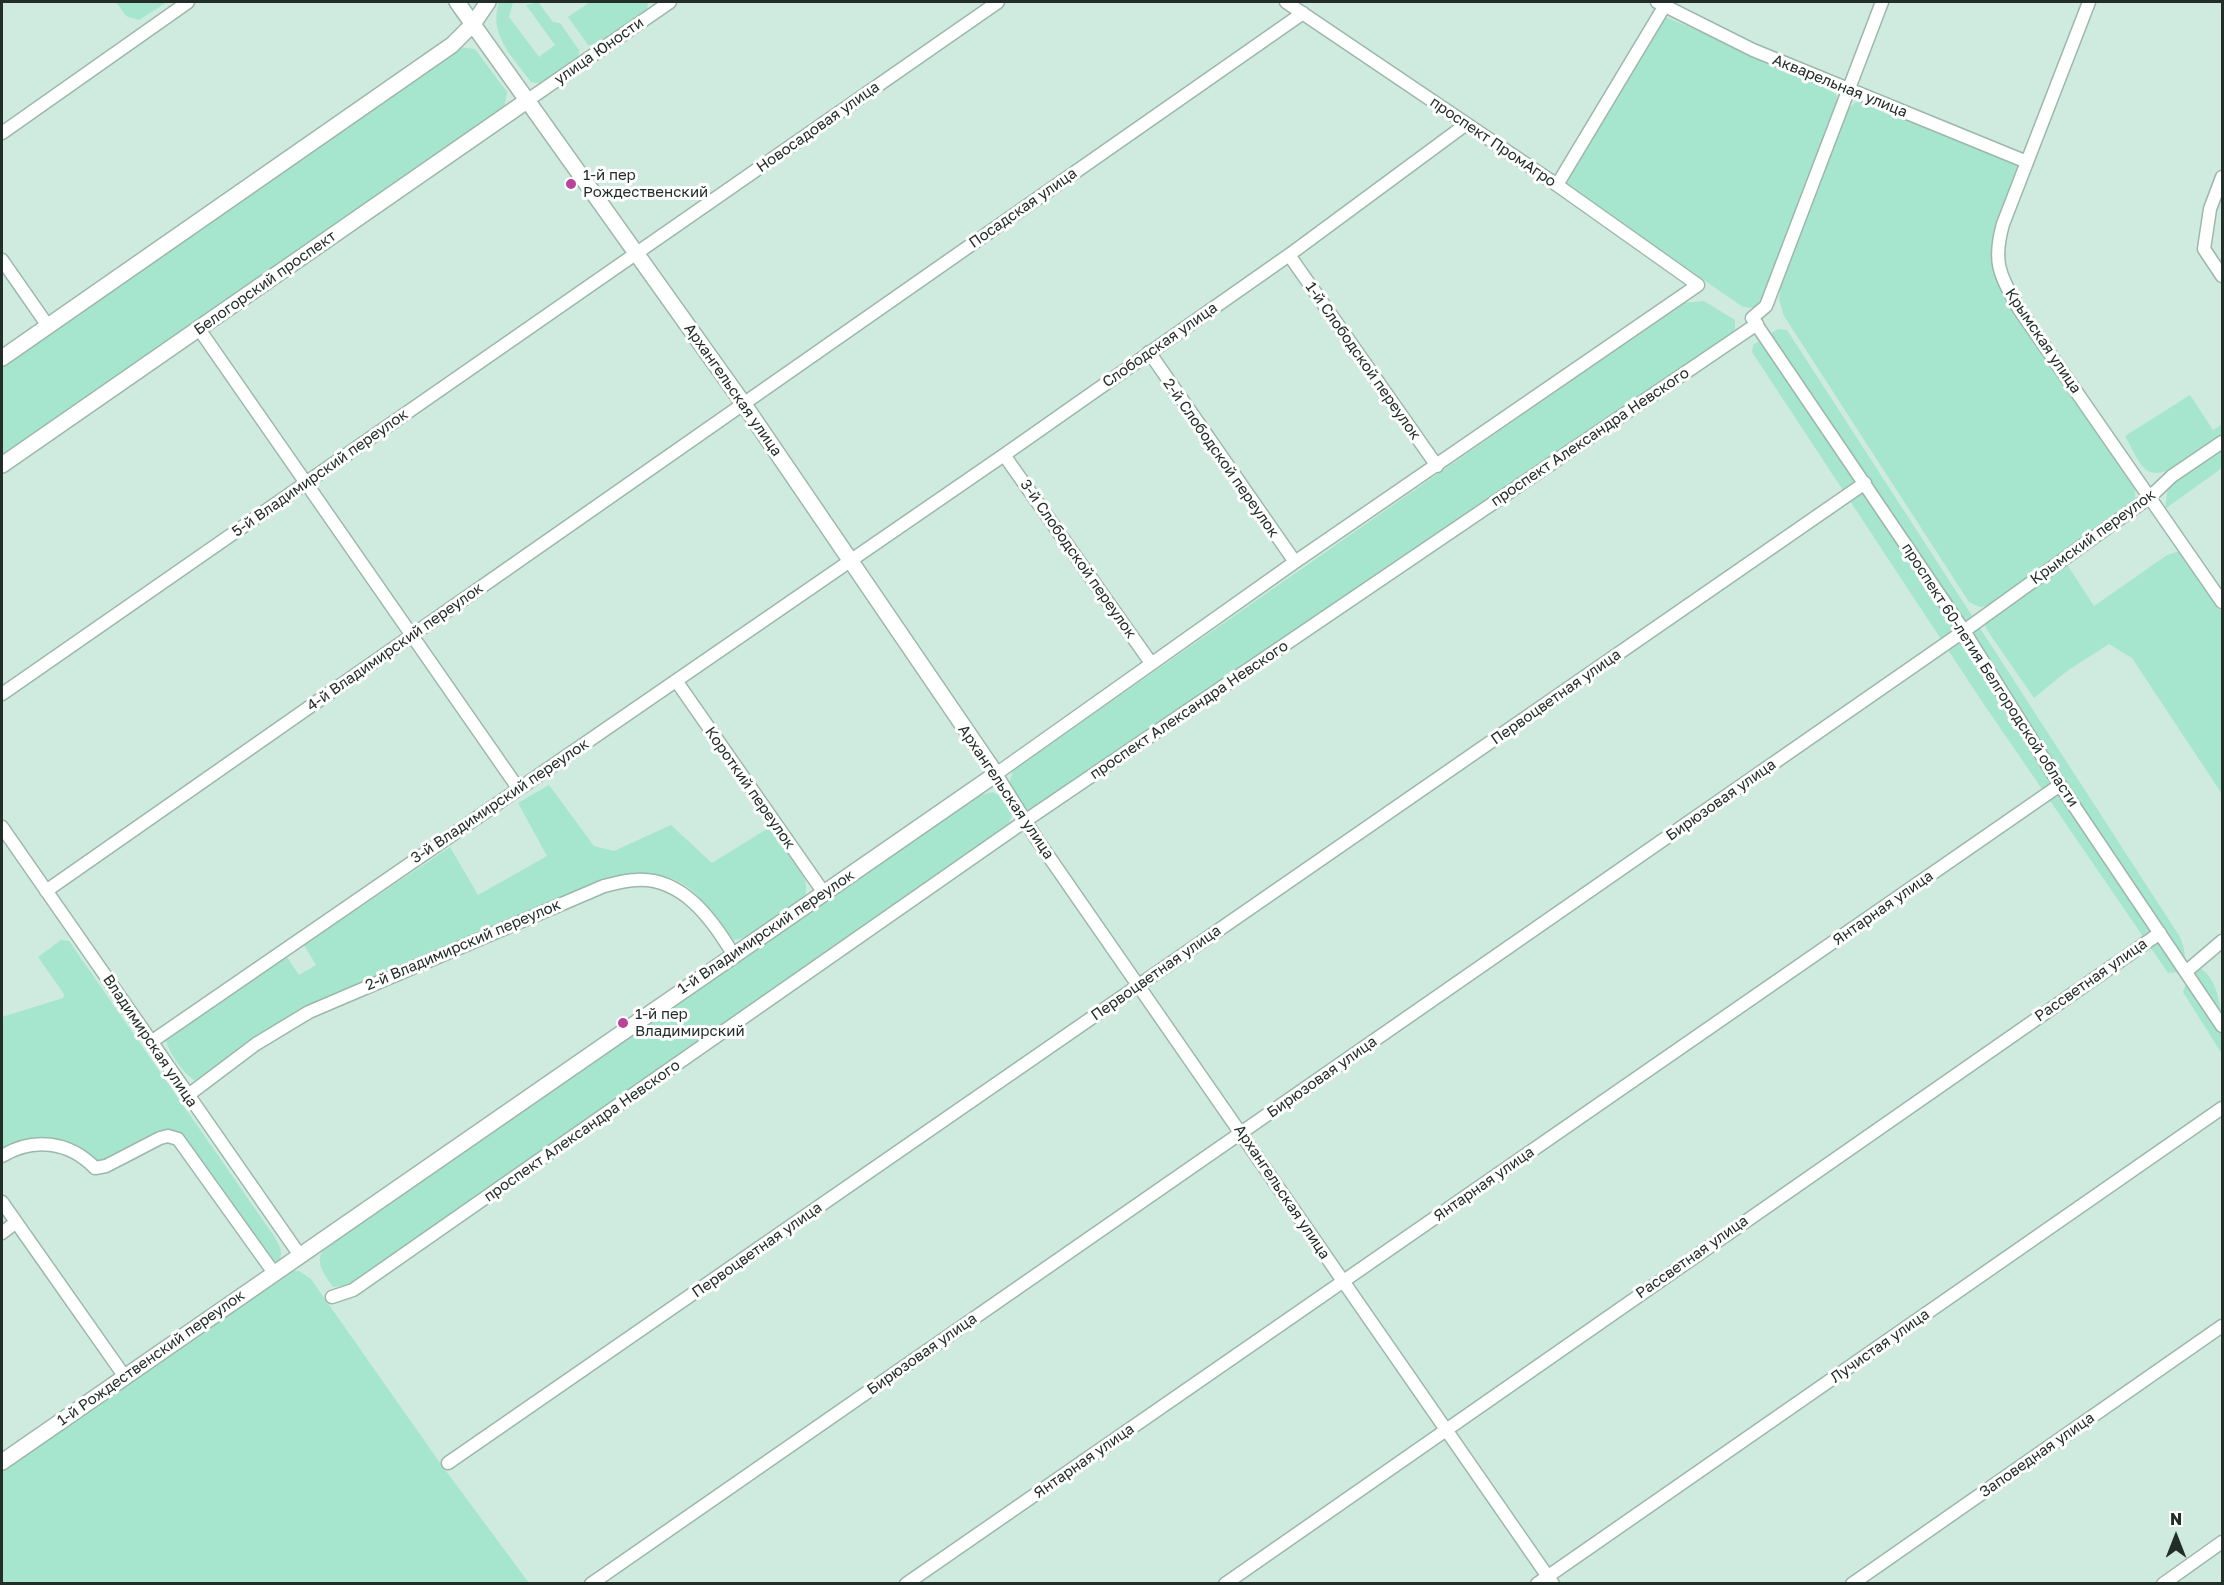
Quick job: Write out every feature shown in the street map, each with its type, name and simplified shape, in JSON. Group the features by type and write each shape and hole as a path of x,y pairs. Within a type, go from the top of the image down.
{"street":[{"path":"2,133 188,2"},
{"name":"Архангельская улица","path":"457,2 743,403 996,774 1025,821 1551,1580"},
{"path":"2,358 452,45 473,24 488,2"},
{"name":"улица Юности","path":"528,100 670,2"},
{"name":"Новосадовая улица","path":"638,253 998,2"},
{"name":"проспект ПромАгро","path":"1286,2 1465,125 1557,184 1698,285 1437,466"},
{"path":"1757,324 1752,318 1766,306 1882,2"},
{"name":"Крымская улица","path":"2089,2 1996,248 2001,277 2019,309 2223,602"},
{"path":"1557,184 1663,3"},
{"name":"Акварельная улица","path":"1663,3 1753,50 2027,162"},
{"name":"Посадская улица","path":"743,403 1303,13"},
{"name":"Белогорский проспект","path":"2,465 528,100"},
{"name":"Слободская улица","path":"850,560 1289,255 1465,125"},
{"path":"2223,177 2210,209 2204,249 2223,276"},
{"name":"5-й Владимирский переулок","path":"2,694 638,253"},
{"name":"1-й Слободской переулок","path":"1289,255 1437,466"},
{"path":"2,260 48,326"},
{"name":"проспект 60-летия Белгородской области","path":"1757,324 1964,631 2060,784 2160,933 2188,970 2223,1026"},
{"name":"проспект Александра Невского","path":"332,1297 353,1290 1025,821 1757,324"},
{"path":"199,329 308,482 518,788"},
{"name":"2-й Слободской переулок","path":"1149,352 1295,562"},
{"name":"4-й Владимирский переулок","path":"46,891 743,403"},
{"name":"Крымский переулок","path":"1964,631 2150,497 2172,476 2223,442"},
{"name":"3-й Слободской переулок","path":"1004,455 1151,663"},
{"path":"996,774 1295,562 1437,466"},
{"name":"Первоцветная улица","path":"448,1463 1865,483"},
{"name":"3-й Владимирский переулок","path":"151,1042 518,788 677,682 850,560"},
{"name":"Бирюзовая улица","path":"591,1584 1964,631"},
{"name":"Короткий переулок","path":"677,682 824,893"},
{"name":"1-й Владимирский переулок","path":"300,1254 996,774"},
{"name":"Янтарная улица","path":"906,1584 2060,784"},
{"name":"Владимирская улица","path":"2,827 300,1254"},
{"name":"2-й Владимирский переулок","path":"188,1096 256,1044 309,1012 604,886 636,880 660,882 683,893 696,904 723,936 733,954"},
{"name":"Рассветная улица","path":"1225,1584 1444,1428 2160,933"},
{"path":"2188,970 2223,941"},
{"name":"Лучистая улица","path":"1537,1584 1551,1580 2223,1108"},
{"path":"2,1156 17,1147 36,1143 75,1151 95,1168 106,1166 160,1138 168,1136 178,1139 274,1273"},
{"path":"2,1202 125,1377"},
{"path":"2,1233 15,1222"},
{"name":"1-й Рождественский переулок","path":"2,1462 300,1254"},
{"name":"Заповедная улица","path":"1852,1584 2223,1326"},
{"path":"2163,1584 2223,1542"}],"green space":[{"path":"116,2 167,2 139,20 126,16"},
{"path":"499,2 513,2 509,17 539,57 555,45 526,5 538,2 553,22 560,23 579,50 578,61 544,84 531,82 504,45 500,35 496,14"},
{"path":"590,2 648,2 647,12 599,46 588,45 568,17"},
{"path":"1666,17 1825,85 1837,96 1838,103 1764,302 1758,308 1743,307 1566,185 1566,178 1660,23"},
{"path":"457,47 475,49 507,92 504,110 2,459 2,363"},
{"path":"1856,102 1864,102 2012,160 2018,167 1994,263 2134,483 2136,501 1993,605 1980,607 1969,602 1784,316 1779,300 1781,284 1848,109"},
{"path":"1704,301 1735,320 1735,330 1729,337 1034,810 1027,811 1022,808 1009,786 1013,770 1683,303"},
{"path":"1778,329 1787,330 2180,937 2185,960 2177,972 2168,973 1981,700 1752,352 1753,345"},
{"path":"2190,395 2213,430 2222,424 2222,435 2173,468 2153,473 2145,469 2125,436"},
{"path":"2222,450 2222,468 2165,509 2167,492 2172,484"},
{"path":"2179,551 2222,613 2222,794 2132,658 2109,644 2067,671 2034,698 1987,630 1984,622 2066,563 2094,606 2167,555"},
{"path":"549,785 594,846 614,851 671,825 712,863 770,827 802,871 806,891 804,900 744,938 734,940 695,893 677,881 666,877 642,875 593,884 321,999 265,1032 205,1078 196,1081 178,1063 166,1040 171,1035 287,957 299,975 316,965 304,945 450,847 478,895 547,856 518,803"},
{"path":"993,792 1000,796 1013,814 1007,826 354,1285 333,1287 320,1261 320,1256 327,1244 978,796"},
{"path":"61,940 69,941 274,1236 281,1251 279,1262 273,1261 268,1256 195,1153 183,1138 171,1130 152,1136 98,1163 76,1148 2,1152 2,1017 63,998 64,994 38,957"},
{"path":"2200,968 2214,984 2218,995 2222,1054 2183,992 2189,975"},
{"path":"294,1271 299,1271 311,1279 440,1463 529,1583 2,1583 2,1469"}],"place":[{"name":"1-й пер Рождественский","path":"571,184"},
{"name":"1-й пер Владимирский","path":"623,1023"}]}
